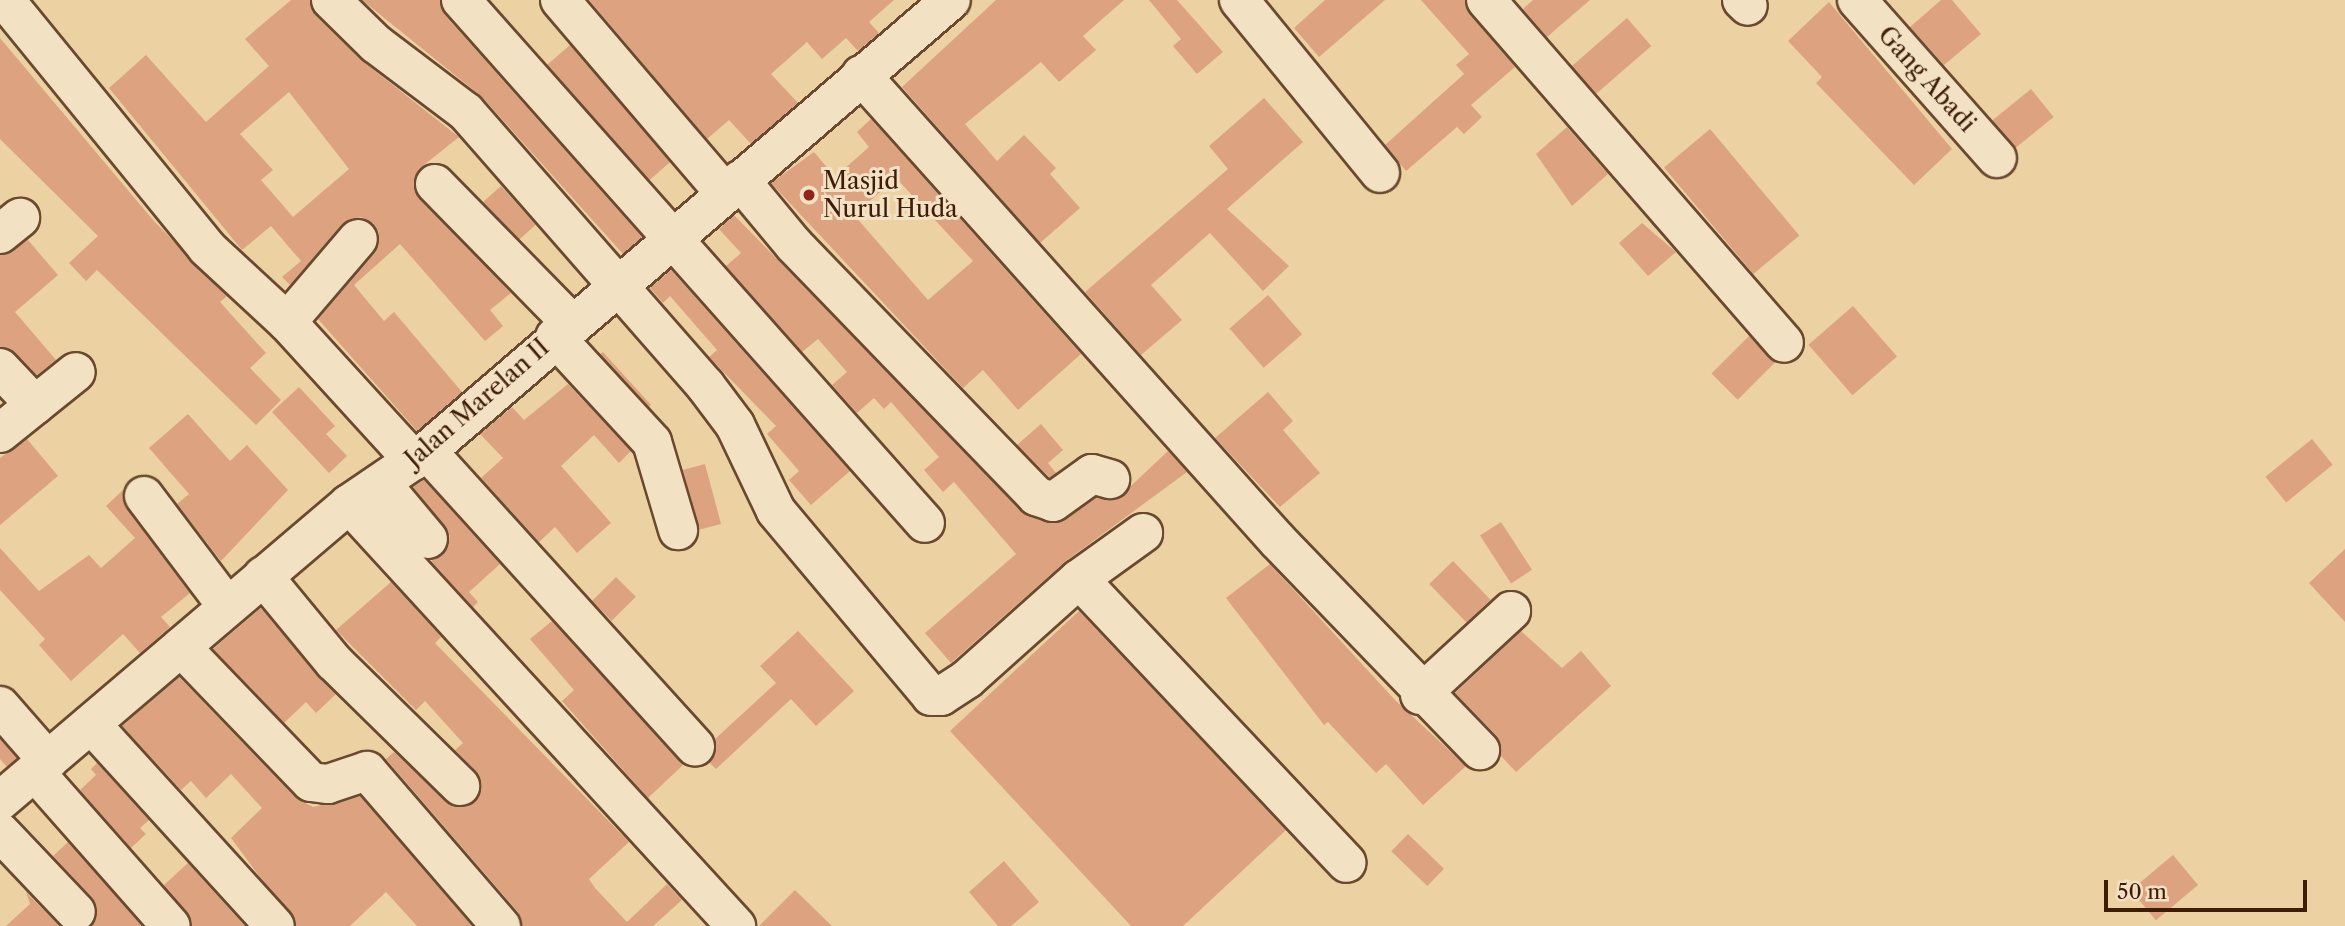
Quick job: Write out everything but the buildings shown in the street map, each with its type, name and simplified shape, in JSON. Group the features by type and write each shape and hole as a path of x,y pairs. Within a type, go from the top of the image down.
{"street":[{"path":"5,0 207,248 287,322 421,456 695,747"},
{"path":"331,0 376,44 466,112 617,285 735,425 776,511 931,696 967,679 1079,579 1143,533"},
{"path":"461,0 670,240 925,523"},
{"path":"560,0 732,186 794,245 1036,496 1053,502 1092,474 1110,479"},
{"path":"1239,0 1380,173"},
{"path":"1486,0 1784,343"},
{"name":"Gang Abadi","path":"1857,0 1997,158"},
{"name":"Jalan Marelan II","path":"0,801 349,504 421,456 563,330 861,75 930,6"},
{"path":"861,75 1420,695 1480,750"},
{"path":"436,184 563,330 652,442 678,530"},
{"path":"287,322 358,239"},
{"path":"0,368 35,405"},
{"path":"0,433 76,372"},
{"path":"381,483 428,539"},
{"path":"144,496 227,606"},
{"path":"349,504 736,926"},
{"path":"263,576 334,662 460,786"},
{"path":"1079,579 1347,863"},
{"path":"1420,695 1511,611"},
{"path":"181,647 311,782 328,784 367,771 501,926"},
{"path":"0,706 41,766 170,926"},
{"path":"91,724 275,926"},
{"path":"0,832 76,912"}],"place":[{"name":"Masjid Nurul Huda","path":"809,195"}]}
